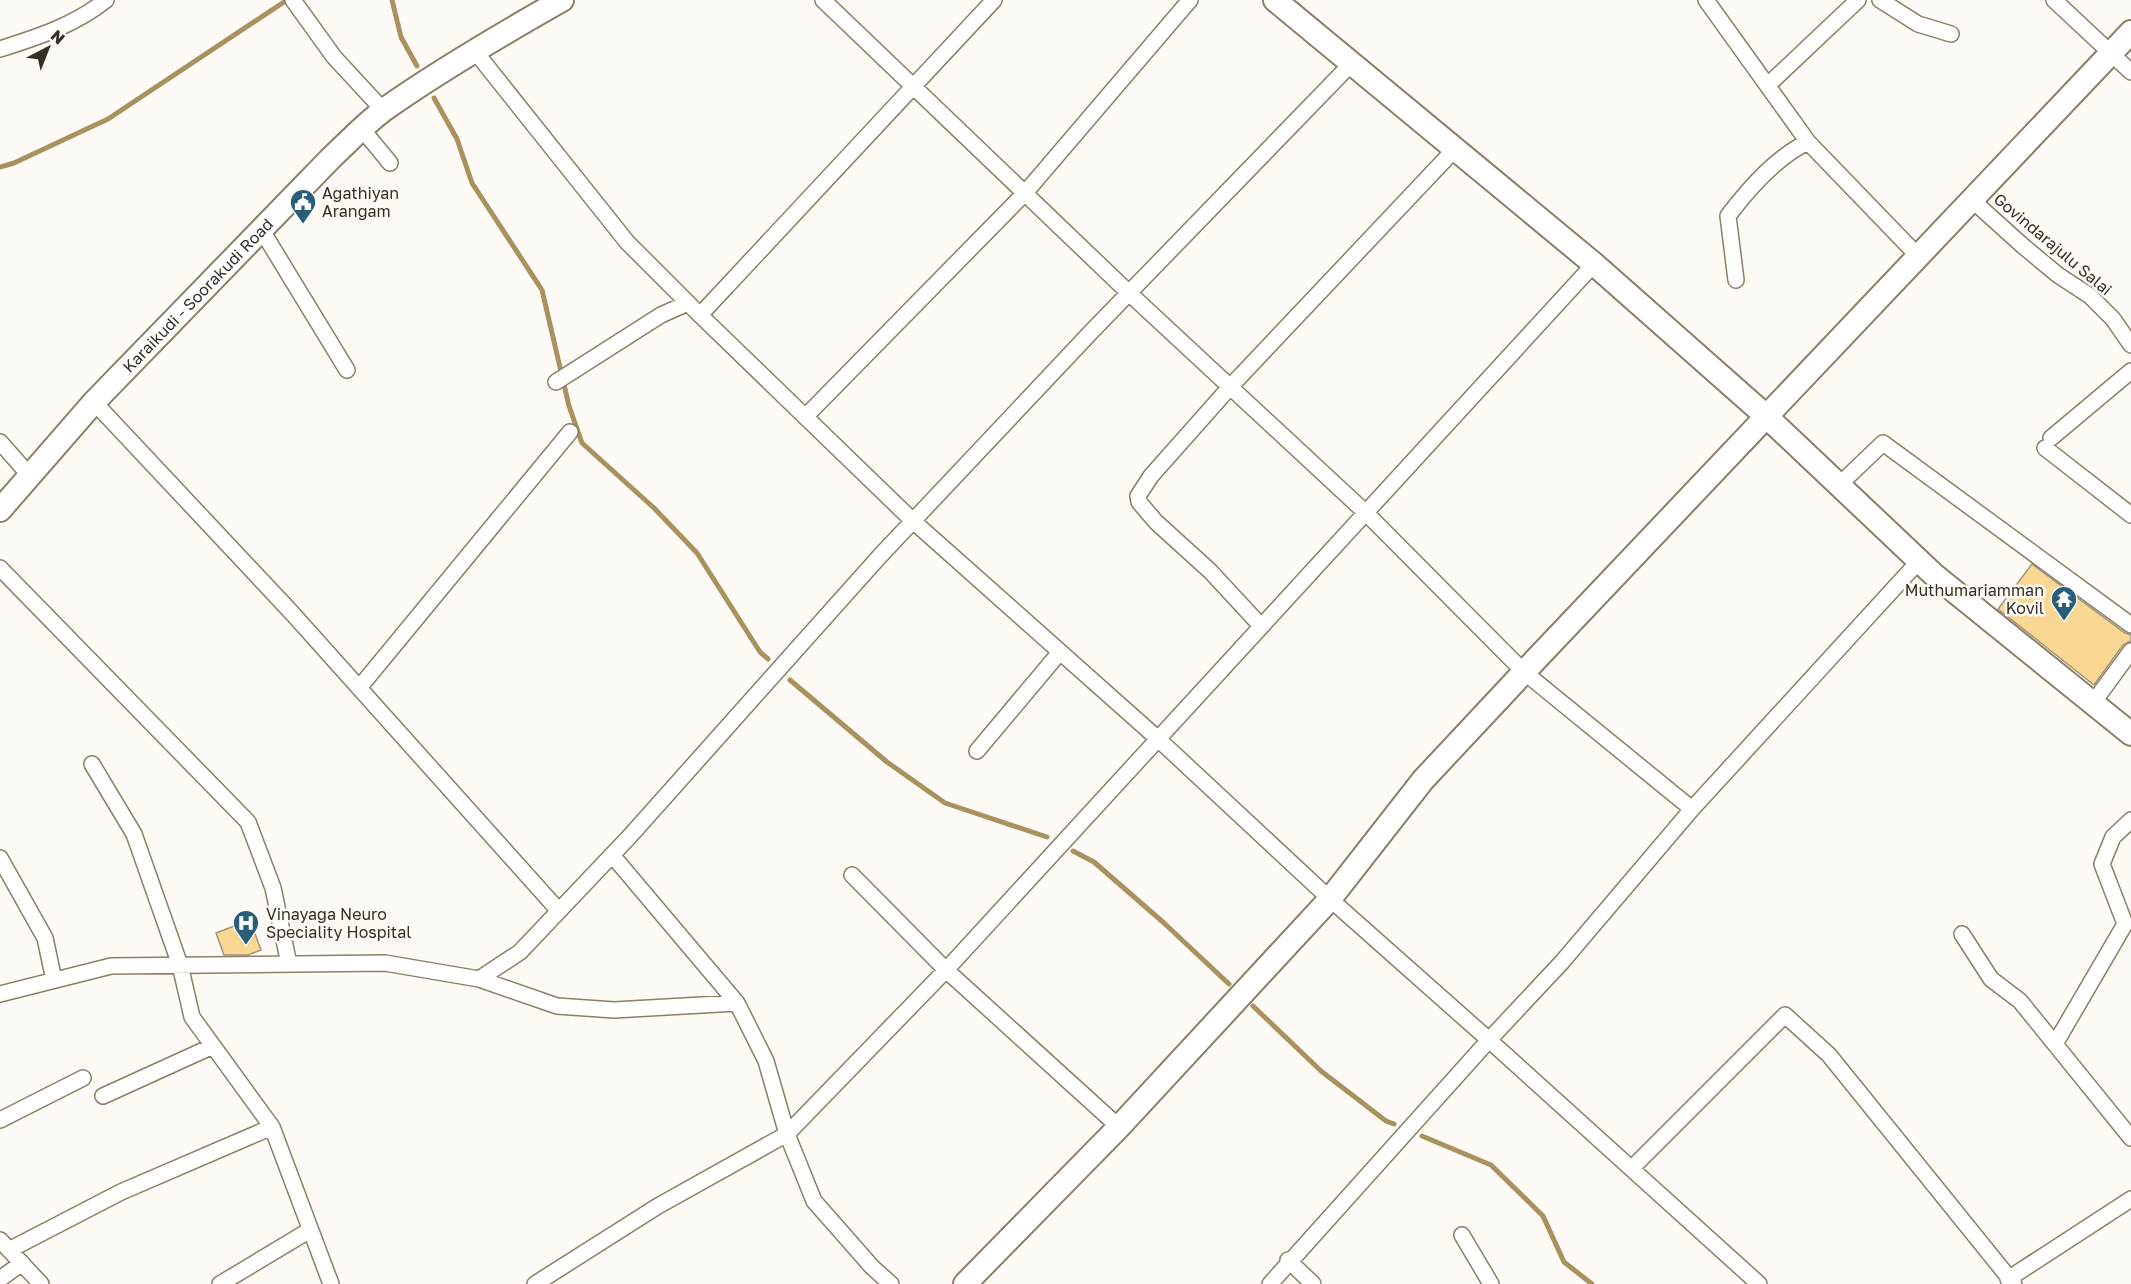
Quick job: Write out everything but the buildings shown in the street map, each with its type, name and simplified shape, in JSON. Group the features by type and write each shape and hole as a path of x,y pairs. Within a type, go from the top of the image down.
{"street":[{"path":"0,49 51,32 89,14 106,0"},
{"path":"293,0 375,117 368,135 390,164"},
{"name":"Karaikudi - Soorakudi Road","path":"0,510 94,402 331,158 375,117 474,50 562,0"},
{"path":"823,0 1129,293 1365,512 1524,672 1692,809"},
{"path":"700,315 994,0"},
{"path":"805,417 1025,193 1190,0"},
{"path":"1275,0 1594,264 1766,416 1919,561 2131,734"},
{"path":"1706,0 1808,142 1918,256"},
{"path":"1768,85 1858,0"},
{"path":"1880,0 1918,24 1951,34"},
{"path":"2054,0 2131,72"},
{"path":"965,1284 1119,1127 1330,899 1423,780 2131,32"},
{"path":"474,50 627,242 913,521 1157,738 1330,899 1759,1284"},
{"path":"479,979 520,952 612,855 913,521 1129,293 1352,63"},
{"path":"1736,280 1728,216 1745,192 1793,149 1808,142"},
{"path":"1261,626 1210,571 1156,522 1139,502 1138,496 1151,476 1230,387 1455,149"},
{"name":"Govindarajulu Salai","path":"1972,200 2058,275 2090,296 2113,319 2131,345"},
{"path":"261,229 347,370"},
{"path":"535,1284 658,1206 787,1134 946,970 1594,264"},
{"path":"556,382 661,315 688,303"},
{"path":"2131,371 2048,443 2131,515"},
{"path":"94,402 359,688 559,911"},
{"path":"359,688 570,432"},
{"path":"0,442 30,476"},
{"path":"1839,485 1883,443 2131,625"},
{"path":"1270,1284 1562,962 1692,809 1919,561"},
{"path":"0,568 248,822 273,888 289,964"},
{"path":"2093,703 2131,651"},
{"path":"977,751 1060,652"},
{"path":"92,764 135,834 180,966 192,1017 272,1127 331,1284"},
{"path":"2055,1044 2125,924 2102,864 2113,837 2131,820"},
{"path":"612,855 737,1003 766,1060 787,1134 814,1201 872,1267 891,1284"},
{"path":"0,858 45,938 54,980"},
{"path":"852,875 946,970 1119,1127"},
{"path":"1962,934 1991,979 2020,1001 2131,1138"},
{"path":"0,994 111,966 385,963 479,979 557,1006 614,1010 737,1003"},
{"path":"1632,1168 1785,1015 1829,1055 2011,1282 2131,1199"},
{"path":"103,1096 213,1046"},
{"path":"0,1120 83,1078"},
{"path":"42,1284 4,1245 272,1127"},
{"path":"220,1284 310,1230"},
{"path":"1462,1235 1491,1284"},
{"path":"1289,1261 1313,1284"},
{"path":"0,1279 22,1263"}],"waterway":[{"path":"0,167 14,163 108,119 287,0"},
{"path":"392,0 401,37 417,66"},
{"path":"434,98 457,139 472,183 542,290 569,406 582,443 654,508 697,553 760,652 768,659"},
{"path":"790,680 887,762 945,803 1047,837"},
{"path":"1073,851 1094,862 1229,984"},
{"path":"1253,1006 1321,1071 1386,1121 1394,1124"},
{"path":"1422,1136 1491,1165 1543,1216 1564,1262 1592,1284"}],"place":[{"name":"Agathiyan Arangam","path":"303,225"},
{"name":"Muthumariamman Kovil","path":"2064,622"},
{"name":"Vinayaga Neuro Speciality Hospital","path":"246,946"}]}
